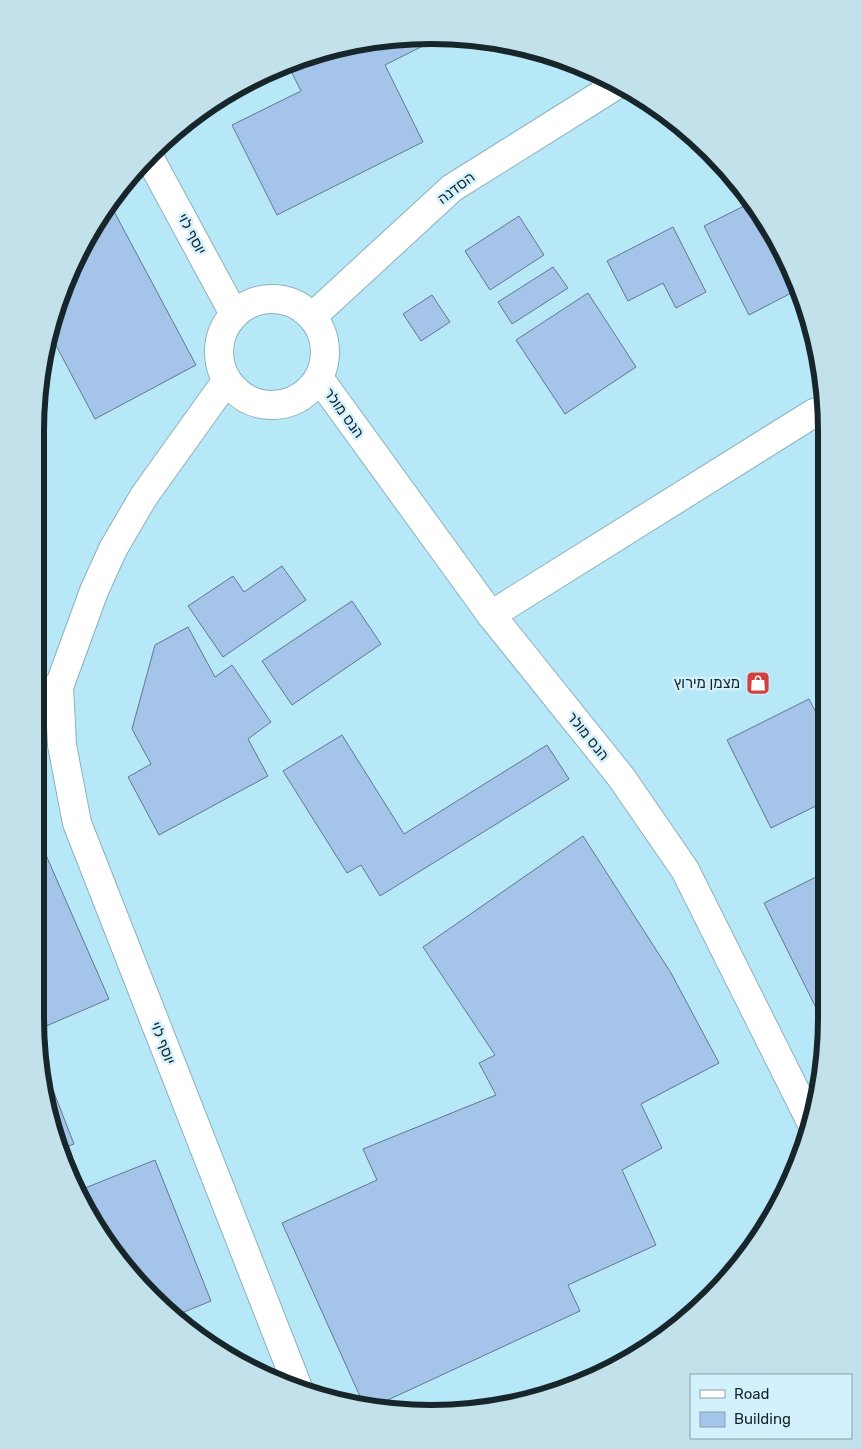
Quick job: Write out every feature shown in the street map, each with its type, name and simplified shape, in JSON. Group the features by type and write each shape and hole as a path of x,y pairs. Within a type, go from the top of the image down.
{"street":[{"name":"הסדנה","path":"313,316 452,188 611,89"},
{"name":"יוסף לוי","path":"152,163 234,314"},
{"path":"262,299 281,299 298,304 313,316 319,325 325,342 325,361 319,378 307,393 293,401 274,405 256,402 240,394 227,380 221,366 219,348 224,330 234,314 249,303 262,299"},
{"name":"הנס מולר","path":"319,378 492,615 621,777 685,870 806,1114"},
{"path":"47,691 113,549 144,496 227,380"},
{"path":"492,615 817,411"},
{"name":"יוסף לוי","path":"47,691 62,745 77,823 295,1381"}],"shaded area":[{"path":"431,44 482,47 507,51 555,64 579,73 625,96 667,124 705,157 738,195 753,216 766,237 789,283 805,331 815,380 818,431 817,1043 811,1094 798,1142 789,1166 766,1212 738,1254 705,1292 686,1309 646,1340 625,1353 579,1376 531,1392 482,1402 431,1405 380,1402 355,1398 307,1385 283,1376 237,1353 195,1325 157,1292 124,1254 109,1233 84,1189 64,1142 51,1094 47,1069 44,1018 45,406 51,355 64,307 73,283 96,237 124,195 140,176 157,157 195,124 237,96 260,84 283,73 331,57 380,47 406,45"}],"building":[{"path":"427,44 385,65 423,142 277,215 232,125 301,91 291,70 355,51 380,47"},
{"path":"745,205 766,237 793,292 749,315 704,226"},
{"path":"113,210 196,365 95,419 54,342 73,283 96,237"},
{"path":"519,216 544,255 490,290 465,251"},
{"path":"673,227 706,292 676,308 663,283 628,301 607,261"},
{"path":"553,267 568,288 512,324 498,302"},
{"path":"588,293 636,367 565,414 516,340"},
{"path":"432,295 450,322 421,341 403,314"},
{"path":"282,566 306,600 223,657 188,606 233,576 244,592"},
{"path":"352,601 381,644 292,705 262,661"},
{"path":"188,627 215,677 232,665 271,722 248,739 268,776 159,835 128,777 151,764 132,729 155,645"},
{"path":"809,699 818,716 818,805 771,828 727,740"},
{"path":"342,735 404,834 547,745 569,779 380,896 361,865 347,873 283,771"},
{"path":"583,836 671,973 719,1063 641,1104 662,1148 622,1170 656,1245 568,1285 580,1311 380,1402 361,1399 282,1223 377,1180 363,1149 496,1095 479,1063 495,1055 423,947"},
{"path":"44,851 109,999 44,1027"},
{"path":"818,876 818,1012 764,903"},
{"path":"49,1078 74,1144 66,1147"},
{"path":"155,1160 211,1301 181,1313 176,1309 157,1292 124,1254 96,1212 84,1188"}],"place":[{"name":"מצמן מירוץ","path":"758,683"}]}
